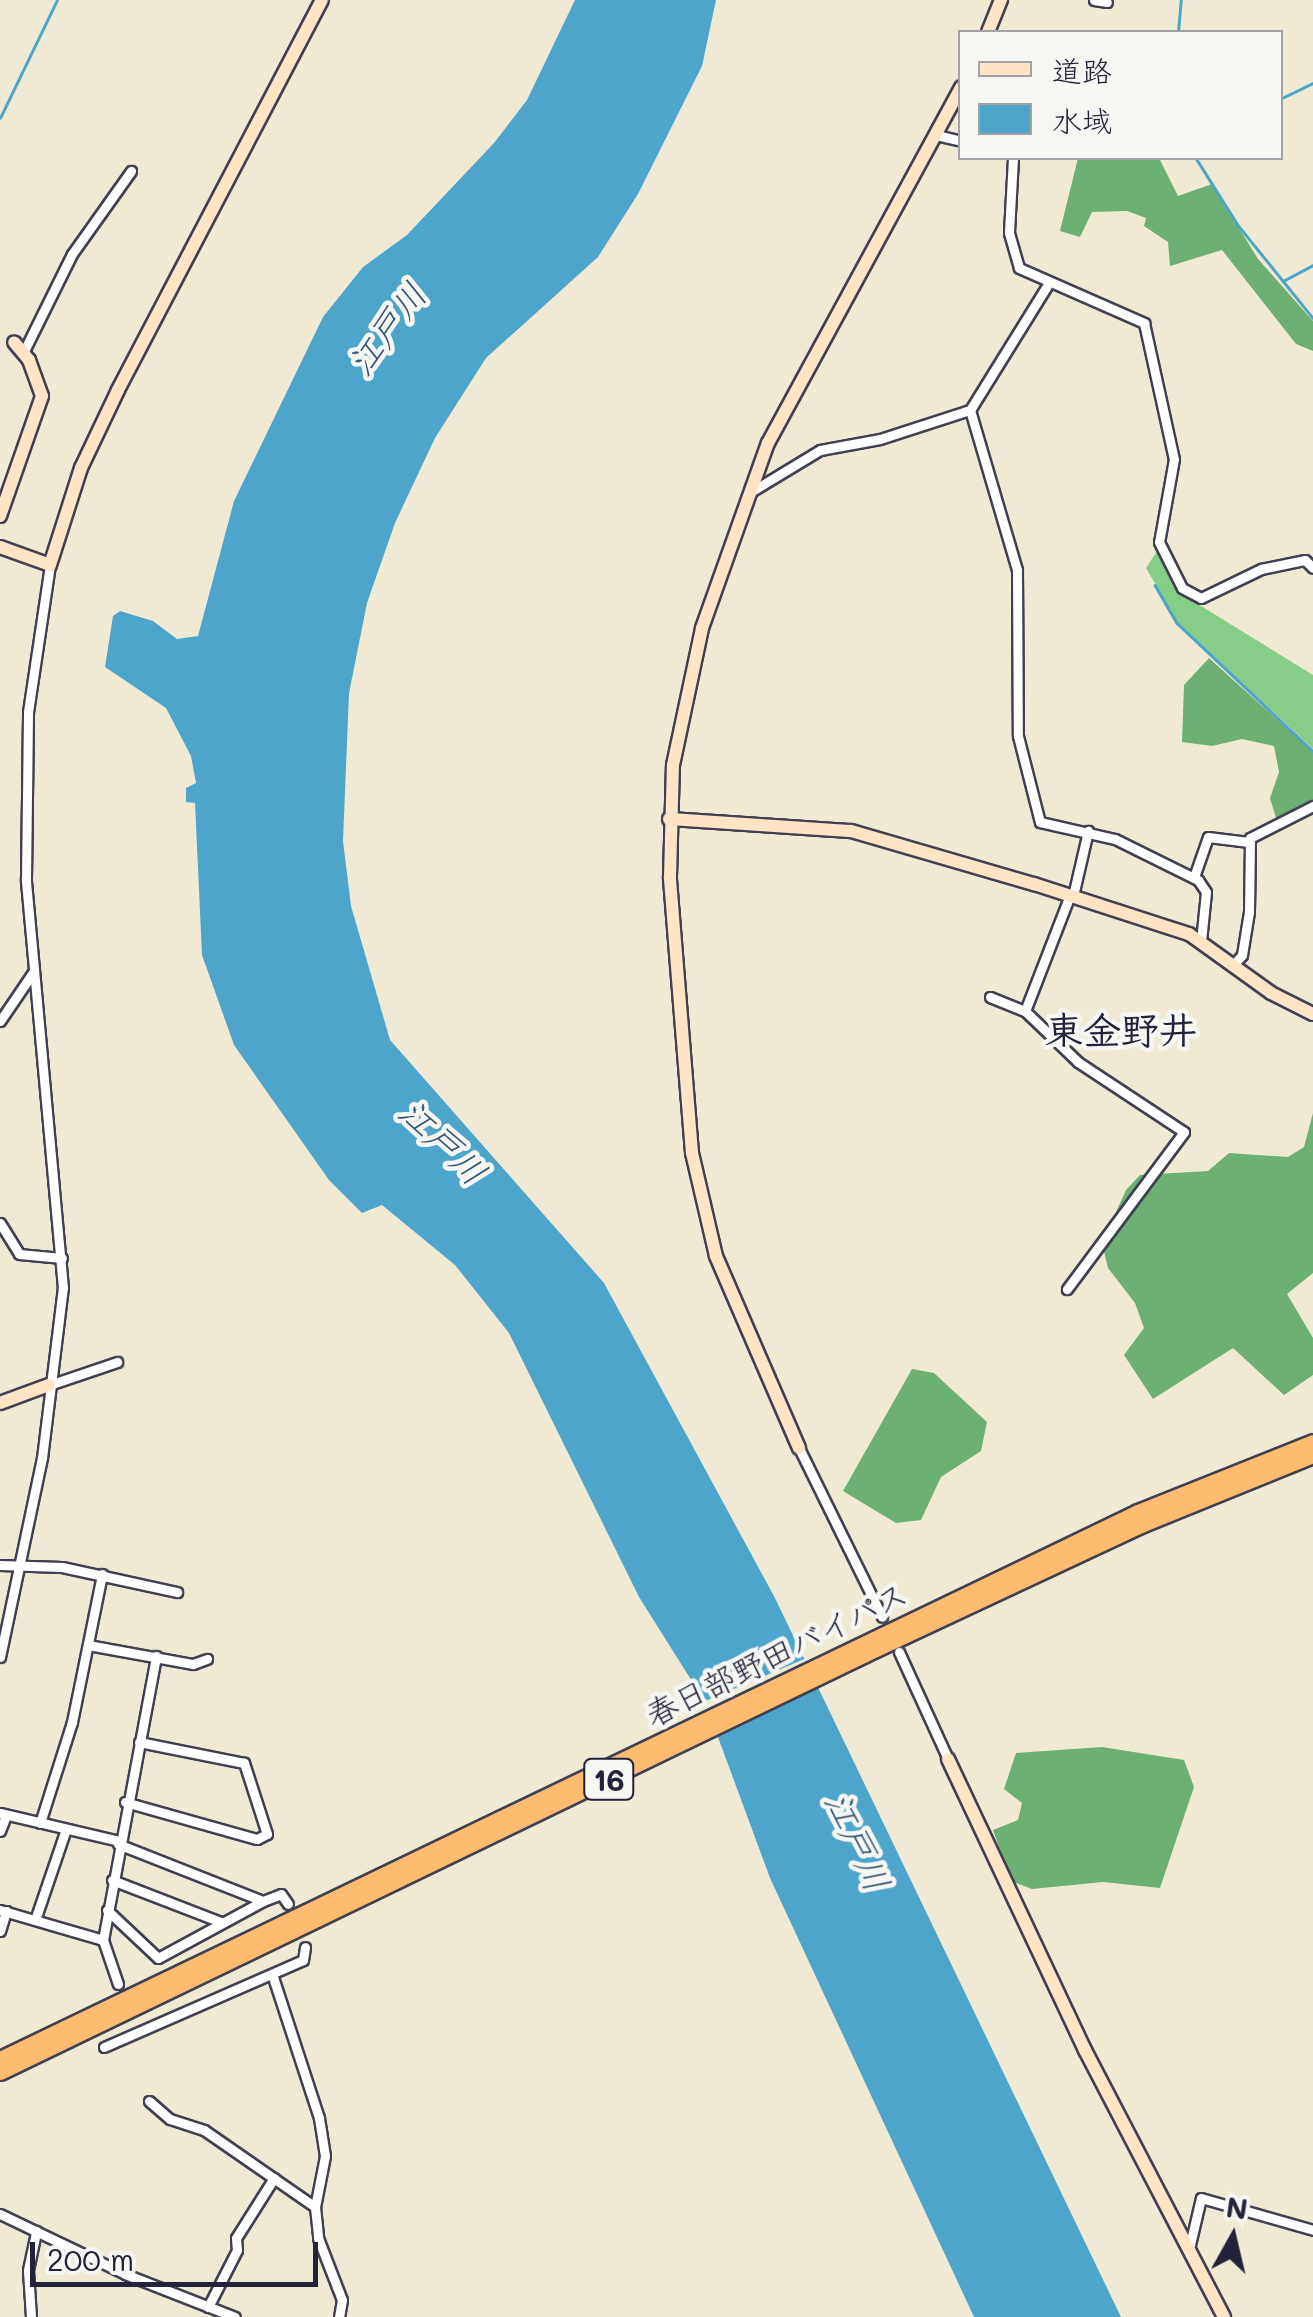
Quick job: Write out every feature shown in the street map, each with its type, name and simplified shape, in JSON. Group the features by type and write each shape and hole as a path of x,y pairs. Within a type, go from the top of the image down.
{"highway":[{"name":"春日部野田バイパス","path":"0,2072 1138,1512 1313,1442"},
{"name":"春日部野田バイパス","path":"863,1648 1143,1524 1313,1455"},
{"name":"春日部野田バイパス","path":"0,2059 350,1898"}],"street":[{"path":"0,1657 23,1563 49,1385 62,1258 26,879 26,735 50,565 81,468 110,406 322,0"},
{"path":"989,30 1001,0"},
{"path":"1094,0 1107,2"},
{"path":"882,1617 799,1448 738,1311 702,1206 681,1057 669,819 683,701 749,493 777,422 958,91"},
{"path":"936,136 958,142"},
{"path":"1012,160 1012,254 1019,268 1046,286 1144,323 1174,459 1159,542 1182,588 1201,598 1262,569 1305,560 1313,568"},
{"path":"0,516 42,396 12,344 131,171"},
{"path":"749,493 820,450 880,439 970,410 1046,286"},
{"path":"970,410 1018,570 1018,736 1024,773 1040,822 1088,830 1194,878 1206,892 1201,941"},
{"path":"0,547 50,565"},
{"path":"1234,964 1242,955 1249,912 1250,842 1263,828 1313,806"},
{"path":"669,819 851,831 1072,896 1201,941 1271,993 1313,1014"},
{"path":"1024,1011 1072,896 1088,830"},
{"path":"1194,878 1208,837 1250,842"},
{"path":"0,1021 3,1008 34,971"},
{"path":"990,997 1024,1011 1078,1062 1184,1132 1067,1289"},
{"path":"0,1223 19,1254 62,1258"},
{"path":"0,1403 117,1362"},
{"path":"0,1565 23,1563 102,1574 177,1592"},
{"path":"40,1823 88,1645 102,1574"},
{"path":"88,1645 193,1664 206,1659"},
{"path":"899,1652 1085,2050 1224,2317"},
{"path":"118,1984 104,1940 107,1910 156,1656"},
{"path":"125,1802 258,1839 266,1834 244,1763 139,1742"},
{"path":"0,1831 3,1814 118,1842 263,1900"},
{"path":"34,1920 66,1829"},
{"path":"112,1880 220,1922"},
{"path":"107,1910 158,1958 263,1900 281,1894 288,1904"},
{"path":"0,1931 3,1910 104,1940"},
{"path":"104,2046 304,1960 305,1947"},
{"path":"272,1974 319,2118 325,2156 315,2208 318,2238 342,2300 338,2317"},
{"path":"149,2101 274,2178 315,2208"},
{"path":"208,2308 236,2238 274,2178"},
{"path":"1189,2249 1201,2198 1313,2230"},
{"path":"0,2214 236,2317"},
{"path":"33,2316 36,2231"}],"green space":[{"path":"1078,160 1160,160 1178,196 1212,184 1258,259 1313,321 1313,351 1296,344 1222,250 1170,266 1168,242 1144,226 1146,218 1127,211 1092,212 1080,237 1060,231"},
{"path":"1159,548 1193,601 1313,675 1313,749 1178,623 1146,568"},
{"path":"1209,658 1313,752 1313,803 1276,818 1270,798 1279,772 1274,746 1242,739 1212,746 1182,742 1184,685"},
{"path":"1313,1113 1313,1273 1287,1294 1313,1338 1313,1375 1284,1395 1233,1348 1153,1399 1124,1355 1144,1328 1135,1303 1108,1268 1102,1243 1126,1190 1140,1175 1208,1171 1229,1153 1288,1157 1304,1147"},
{"path":"912,1369 934,1373 987,1422 981,1451 941,1477 921,1520 896,1523 843,1491"},
{"path":"1102,1747 1184,1760 1194,1787 1160,1888 1103,1882 1032,1889 1011,1881 993,1830 1018,1820 1022,1803 1004,1789 1016,1753"}],"water":[{"name":"江戸川","path":"575,0 716,0 702,66 638,194 598,257 486,358 435,438 395,523 367,603 349,693 343,841 351,906 390,1040 604,1283 775,1598 1121,2317 974,2317 770,1878 705,1702 639,1597 509,1333 455,1265 382,1205 362,1213 329,1180 234,1045 202,955 195,803 186,802 186,788 196,783 191,756 166,708 105,667 113,616 120,611 153,621 177,639 198,636 234,501 323,317 363,267 407,235 494,143 527,100"}],"pier":[{"path":"809,1657 821,1685 712,1731 700,1703"}],"waterway":[{"path":"0,118 57,0"},
{"path":"1178,30 1181,0"},
{"path":"1283,98 1313,83"},
{"path":"1197,160 1238,225 1313,318"},
{"path":"1283,281 1313,265"},
{"path":"1155,585 1177,623 1313,751"}],"tunnel":[{"path":"288,1904 305,1947"}],"district":[{"name":"東金野井","path":"1121,1030"}]}
